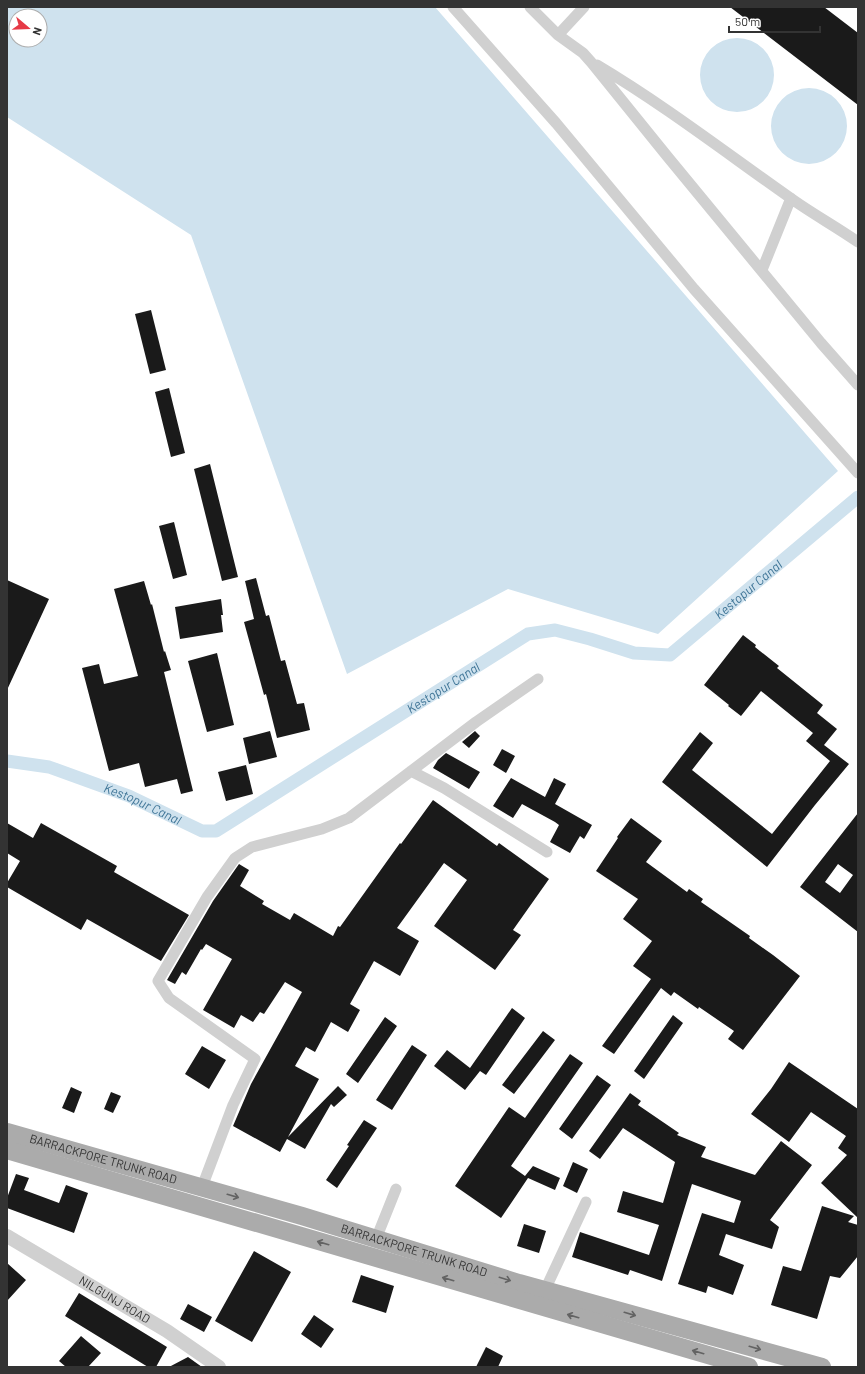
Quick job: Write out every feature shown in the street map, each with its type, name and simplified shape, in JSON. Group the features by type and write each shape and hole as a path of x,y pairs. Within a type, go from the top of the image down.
{"main road":[{"name":"BARRACKPORE TRUNK ROAD","path":"7,1132 202,1187 545,1290 822,1367"},
{"name":"BARRACKPORE TRUNK ROAD","path":"7,1150 749,1367"}],"street":[{"path":"453,7 556,123 694,289 858,473"},
{"path":"530,7 558,35 583,53 591,62 821,343 858,385"},
{"path":"558,35 584,7"},
{"path":"591,62 648,96 791,198 858,242"},
{"path":"762,270 791,198"},
{"path":"202,1187 234,1105 255,1059 169,998 158,981 207,897 235,858 252,847 322,829 349,818 476,722 538,679"},
{"path":"411,770 444,788 547,852"},
{"path":"376,1239 396,1189"},
{"path":"545,1290 586,1202"},
{"name":"NILGUNJ ROAD","path":"7,1236 167,1331 214,1366"}],"water":[{"path":"7,7 435,7 838,471 658,634 508,589 347,674 191,235 7,117"},
{"path":"737,38 758,44 768,54 774,75 768,96 758,106 737,112 716,106 706,96 700,75 706,54 716,44"},
{"path":"802,88 816,88 830,94 841,105 847,119 847,133 844,141 836,153 830,158 816,164 802,164 788,158 777,147 771,133 771,119 777,105 788,94"}],"building":[{"path":"730,7 824,7 858,33 858,105"},
{"path":"151,310 166,370 150,374 135,314"},
{"path":"169,388 185,453 171,457 155,392"},
{"path":"210,464 238,577 222,581 194,469"},
{"path":"174,522 187,575 173,579 159,526"},
{"path":"256,578 266,616 269,615 281,661 285,660 297,704 304,703 310,730 277,738 266,694 264,695 244,622 254,619 245,581"},
{"path":"7,580 49,599 7,690"},
{"path":"144,581 151,605 152,604 164,652 165,651 171,670 164,672 193,791 181,794 177,779 145,787 139,763 109,771 82,668 99,664 104,684 138,676 114,589"},
{"path":"221,599 223,632 180,639 175,607"},
{"path":"743,635 756,645 755,647 779,666 777,668 823,705 817,713 837,729 824,745 849,764 767,867 662,782 700,732 713,743 692,770 772,834 830,761 806,741 813,733 761,691 741,716 704,685"},
{"path":"217,653 234,725 207,732 188,661"},
{"path":"270,731 277,757 249,764 243,738"},
{"path":"475,731 480,736 469,748 462,742"},
{"path":"502,749 515,756 506,773 493,765"},
{"path":"446,753 480,772 469,789 433,768 438,760"},
{"path":"246,765 253,794 226,801 218,772"},
{"path":"511,778 545,797 554,778 566,784 555,804 592,825 584,839 580,836 570,853 550,842 559,825 555,822 522,804 513,818 493,806"},
{"path":"433,800 497,846 499,843 549,879 513,930 521,935 495,970 434,926 467,880 444,863 397,928 419,941 400,976 374,961 350,1004 360,1010 348,1032 331,1022 315,1052 306,1047 295,1066 319,1079 288,1137 338,1086 347,1095 334,1107 331,1104 305,1149 287,1139 280,1152 233,1126 251,1084 302,992 285,982 264,1014 260,1012 253,1022 241,1015 234,1028 203,1010 232,959 206,944 202,950 201,949 186,975 182,972 175,984 167,980 213,901 239,864 249,870 240,886 264,901 262,904 290,920 294,913 333,936 338,926 340,927 400,843 401,844"},
{"path":"858,813 858,932 800,887","holes":["838,864 853,875 840,893 825,882"]},
{"path":"631,818 662,841 646,862 687,892 689,889 703,899 701,902 750,936 749,938 800,976 743,1050 728,1039 734,1031 674,992 671,996 661,988 614,1054 602,1046 651,979 633,966 652,941 623,919 638,899 596,871 618,838 617,837"},
{"path":"7,823 33,838 41,823 117,866 114,872 189,915 161,961 87,919 81,930 7,887 7,883 20,861 7,853"},
{"path":"512,1008 525,1018 486,1075 480,1071 465,1090 434,1066 447,1050 470,1068"},
{"path":"673,1015 683,1023 644,1079 634,1071"},
{"path":"385,1017 397,1026 358,1083 346,1074"},
{"path":"543,1031 555,1040 514,1094 502,1085"},
{"path":"412,1045 427,1055 392,1110 376,1100"},
{"path":"202,1046 226,1060 209,1089 185,1074"},
{"path":"570,1054 583,1063 511,1166 525,1176 533,1166 560,1178 555,1190 528,1178 501,1218 455,1186 509,1107 525,1118"},
{"path":"789,1062 858,1109 858,1218 821,1183 847,1155 838,1148 846,1136 811,1112 789,1142 751,1114 771,1089"},
{"path":"597,1075 611,1085 572,1139 559,1129"},
{"path":"71,1087 82,1092 74,1113 62,1108"},
{"path":"111,1092 121,1096 113,1113 104,1109"},
{"path":"630,1093 641,1101 638,1105 679,1133 677,1135 706,1147 701,1157 755,1175 781,1141 812,1165 770,1220 779,1227 772,1249 726,1234 719,1255 744,1265 733,1295 708,1286 706,1293 678,1284 702,1213 734,1223 741,1201 692,1184 662,1281 630,1270 628,1275 572,1257 580,1232 649,1255 659,1225 617,1212 623,1191 663,1203 675,1162 623,1128 600,1159 589,1151"},
{"path":"364,1120 377,1128 337,1188 326,1180 349,1146 347,1145"},
{"path":"573,1162 588,1169 577,1193 563,1186"},
{"path":"16,1174 29,1178 24,1190 59,1203 66,1185 88,1193 74,1233 7,1208 7,1198"},
{"path":"822,1206 854,1216 848,1222 858,1225 858,1256 840,1278 830,1276 817,1319 771,1305 783,1266 801,1271"},
{"path":"524,1224 546,1231 539,1253 517,1246"},
{"path":"254,1251 291,1272 252,1342 215,1321"},
{"path":"7,1263 26,1280 7,1301"},
{"path":"361,1275 394,1286 386,1313 352,1302"},
{"path":"79,1293 167,1347 156,1367 148,1367 65,1316"},
{"path":"188,1304 212,1317 204,1332 180,1319"},
{"path":"314,1315 334,1329 321,1348 301,1334"},
{"path":"81,1336 101,1353 88,1367 66,1367 59,1361"},
{"path":"486,1347 503,1356 498,1367 476,1367"},
{"path":"188,1357 202,1367 169,1367"}],"waterway":[{"name":"Kestopur Canal","path":"7,761 49,767 129,796 202,831 216,831 528,634 555,630 634,653 670,655 858,497"}]}
